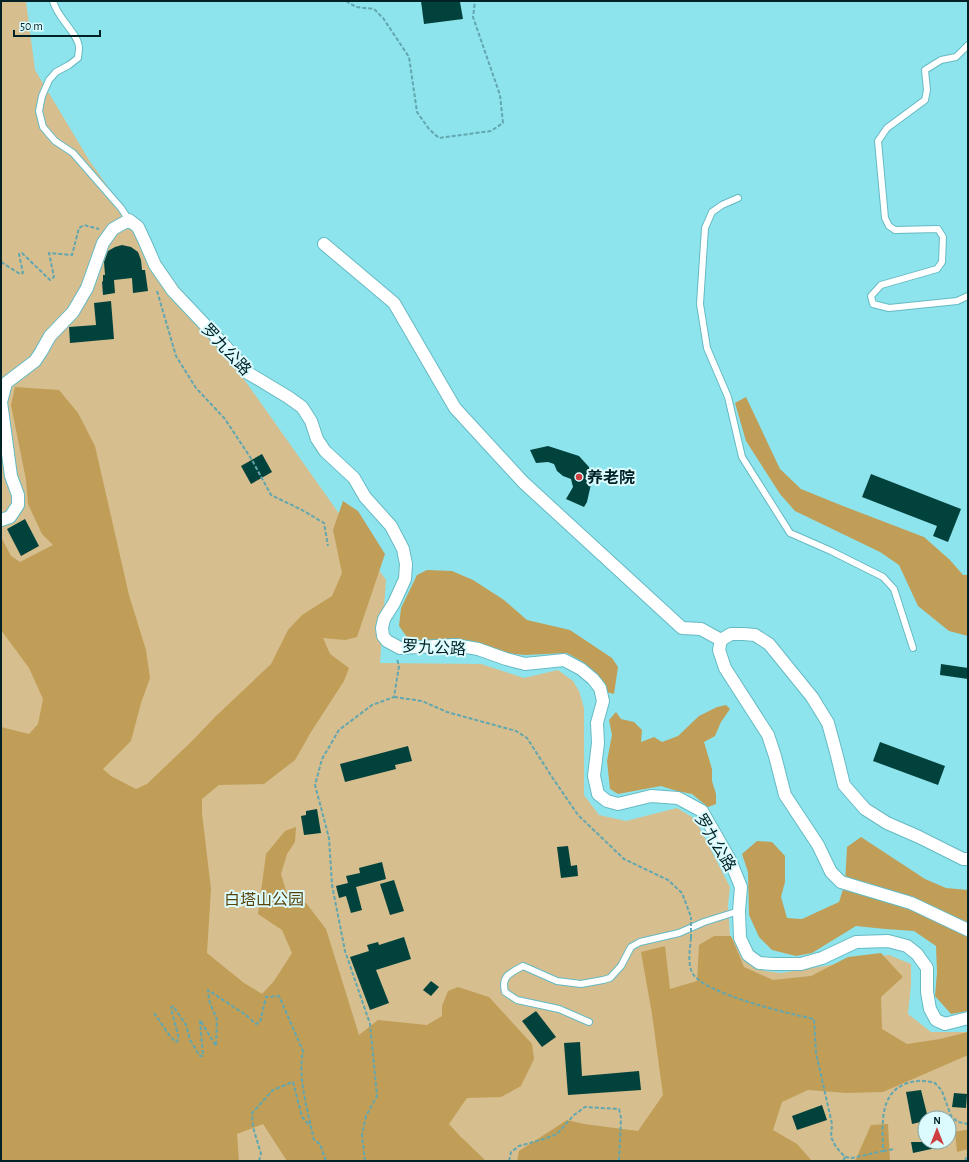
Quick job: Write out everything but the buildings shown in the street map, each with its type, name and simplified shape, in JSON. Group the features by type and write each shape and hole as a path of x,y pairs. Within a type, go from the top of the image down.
{"street":[{"path":"1,520 10,517 18,505 18,495 11,476 1,402 6,382 35,361 50,336 73,312 87,288 103,243 110,232 129,220"},
{"name":"罗九公路","path":"129,220 138,227 154,265 173,291 225,346 248,373 288,397 302,408 311,422 317,439 325,451 354,478 365,497 391,526 403,549 406,564 406,579 384,619 382,628 383,636 387,641 400,648 455,645 478,649 526,664 564,660 581,669 593,679 600,688 603,701 597,723 598,743 594,776 598,794 607,801 618,804 651,796 678,798 702,811 730,860 741,887 740,938 748,955 759,963 800,964 822,958 856,942 888,941 907,946 917,954 927,968 927,992 930,1008 936,1020 945,1024 968,1018"},
{"path":"324,244 394,303 455,408 523,482 682,628 701,629 721,640"},
{"path":"968,859 963,859 919,836 887,823 865,809 844,785 828,723 812,697 769,644 755,635 731,634 721,640 719,650 724,668 768,734 785,795 818,845 831,872 840,882 911,903 968,930"}],"lane":[{"name":"罗九公路","path":"53,1 60,18 78,40 79,48 78,58 56,72 49,80 42,96 39,111 43,127 55,141 72,153 121,208 129,220"},
{"path":"968,45 956,57 941,60 925,70 927,90 925,100 887,128 878,141 885,218 889,226 894,230 938,229 943,237 942,262 937,269 881,285 871,296 873,304 889,308 957,301 968,296"},
{"path":"738,198 722,205 712,212 705,228 700,304 707,348 728,397 742,456 790,533 831,551 883,577 894,589 913,648"},
{"path":"588,1022 559,1009 517,1000 505,992 503,985 506,978 511,972 523,966 557,982 581,984 610,978 622,966 631,947 640,942 679,933 704,922 740,911"}],"path":[{"path":"346,1 356,7 374,9 383,18 409,57 417,112 429,129 439,138 491,131 503,123 500,95 473,17 475,1"},
{"path":"1,262 20,274 23,273 19,254 22,252 50,280 54,277 49,253 72,255 79,228 84,225 110,232"},
{"path":"157,292 176,356 196,388 225,419 252,460 271,494 324,523 328,546"},
{"path":"387,641 385,644 395,654 399,666 394,697"},
{"path":"366,1161 362,1135 366,1116 377,1096 370,1024 345,951 332,885 330,838 315,785 322,758 339,730 372,705 394,697 422,701 447,712 516,730 528,738 578,815 624,859 668,880 682,893 691,917 691,966 693,975 704,984 765,1007 814,1019 816,1053 832,1124 830,1137 836,1147 846,1157 852,1158 895,1149"},
{"path":"154,1013 171,1038 176,1042 179,1039 171,1008 173,1006 186,1025 190,1040 200,1056 203,1056 200,1020 216,1046 217,1020 209,1000 208,990 246,1015 256,1024 260,1022 266,997 279,996 303,1052 301,1060 303,1088 311,1127 314,1140 320,1144 326,1161"},
{"path":"883,1151 883,1120 886,1102 892,1092 909,1082 925,1080 936,1083 942,1091 951,1116 958,1122 968,1124"},
{"path":"259,1161 261,1154 253,1127 252,1113 273,1090 293,1082 302,1117 311,1127"},
{"path":"509,1161 512,1152 519,1146 557,1134 574,1115 585,1107 619,1109 621,1118 619,1161"},
{"path":"965,1161 968,1154"},
{"path":"843,1161 846,1157"}],"green space":[{"name":"白塔山公园","path":"1,1 26,1 35,70 89,160 386,580 380,663 481,664 524,678 558,670 573,681 579,691 584,708 584,795 599,815 626,821 677,808 695,819 730,887 728,905 730,935 748,961 765,971 781,973 831,965 858,958 889,955 911,964 911,985 908,1014 931,1032 968,1032 968,1161 1,1161"},
{"path":"15,387 59,390 78,413 95,446 129,595 146,650 150,678 141,703 131,741 103,769 111,776 136,789 147,784 271,664 288,630 302,615 332,596 342,573 333,530 343,501 358,511 385,554 357,637 345,640 323,638 330,654 349,668 344,681 295,760 264,784 219,785 202,799 202,813 211,889 207,953 244,983 262,994 274,981 292,953 282,930 258,914 266,854 285,831 296,827 295,842 287,854 281,874 288,897 306,903 326,929 359,1035 378,1020 427,1025 442,1016 442,1006 448,991 458,987 489,997 532,1044 534,1059 521,1086 501,1097 467,1098 449,1124 486,1161 287,1161 263,1124 237,1134 239,1161 1,1161 1,727 29,734 38,724 43,699 29,668 1,630 1,537 11,556 20,562 53,545 42,534 28,504 26,480 11,405"},
{"path":"746,397 780,469 801,489 924,537 950,560 963,575 968,575 968,636 949,631 918,606 899,565 880,552 795,511 780,494 746,441 735,403"},
{"path":"427,570 452,571 473,580 504,600 527,620 570,630 612,658 618,667 614,694 606,692 596,673 583,662 567,653 525,655 432,641 409,640 399,626 401,608 417,575"},
{"path":"726,705 730,709 721,722 715,736 704,742 712,769 712,781 716,794 716,804 708,807 692,794 661,786 618,794 610,789 607,761 612,735 609,720 616,712 621,719 634,722 642,730 641,742 654,737 662,742 678,736 699,716 717,707"},
{"path":"861,837 925,879 946,888 968,890 968,1011 951,1014 935,996 937,972 936,946 914,931 856,926 812,953 796,956 772,950 759,937 749,915 748,872 742,854 757,841 772,842 785,856 785,882 781,897 787,918 802,919 839,902 845,883 847,847"},
{"path":"714,936 731,936 744,967 773,980 811,976 848,957 881,953 903,977 881,997 882,1029 907,1044 940,1039 968,1032 968,1055 883,1092 846,1093 808,1090 782,1102 773,1130 797,1144 812,1161 517,1161 519,1151 567,1120 584,1124 638,1131 663,1095 652,1014 641,952 665,946 670,989 697,981 699,945"},
{"path":"888,1124 890,1161 855,1161 871,1125"},
{"path":"968,1130 968,1149 957,1152 957,1132"}],"place":[{"name":"养老院","path":"579,477"}]}
